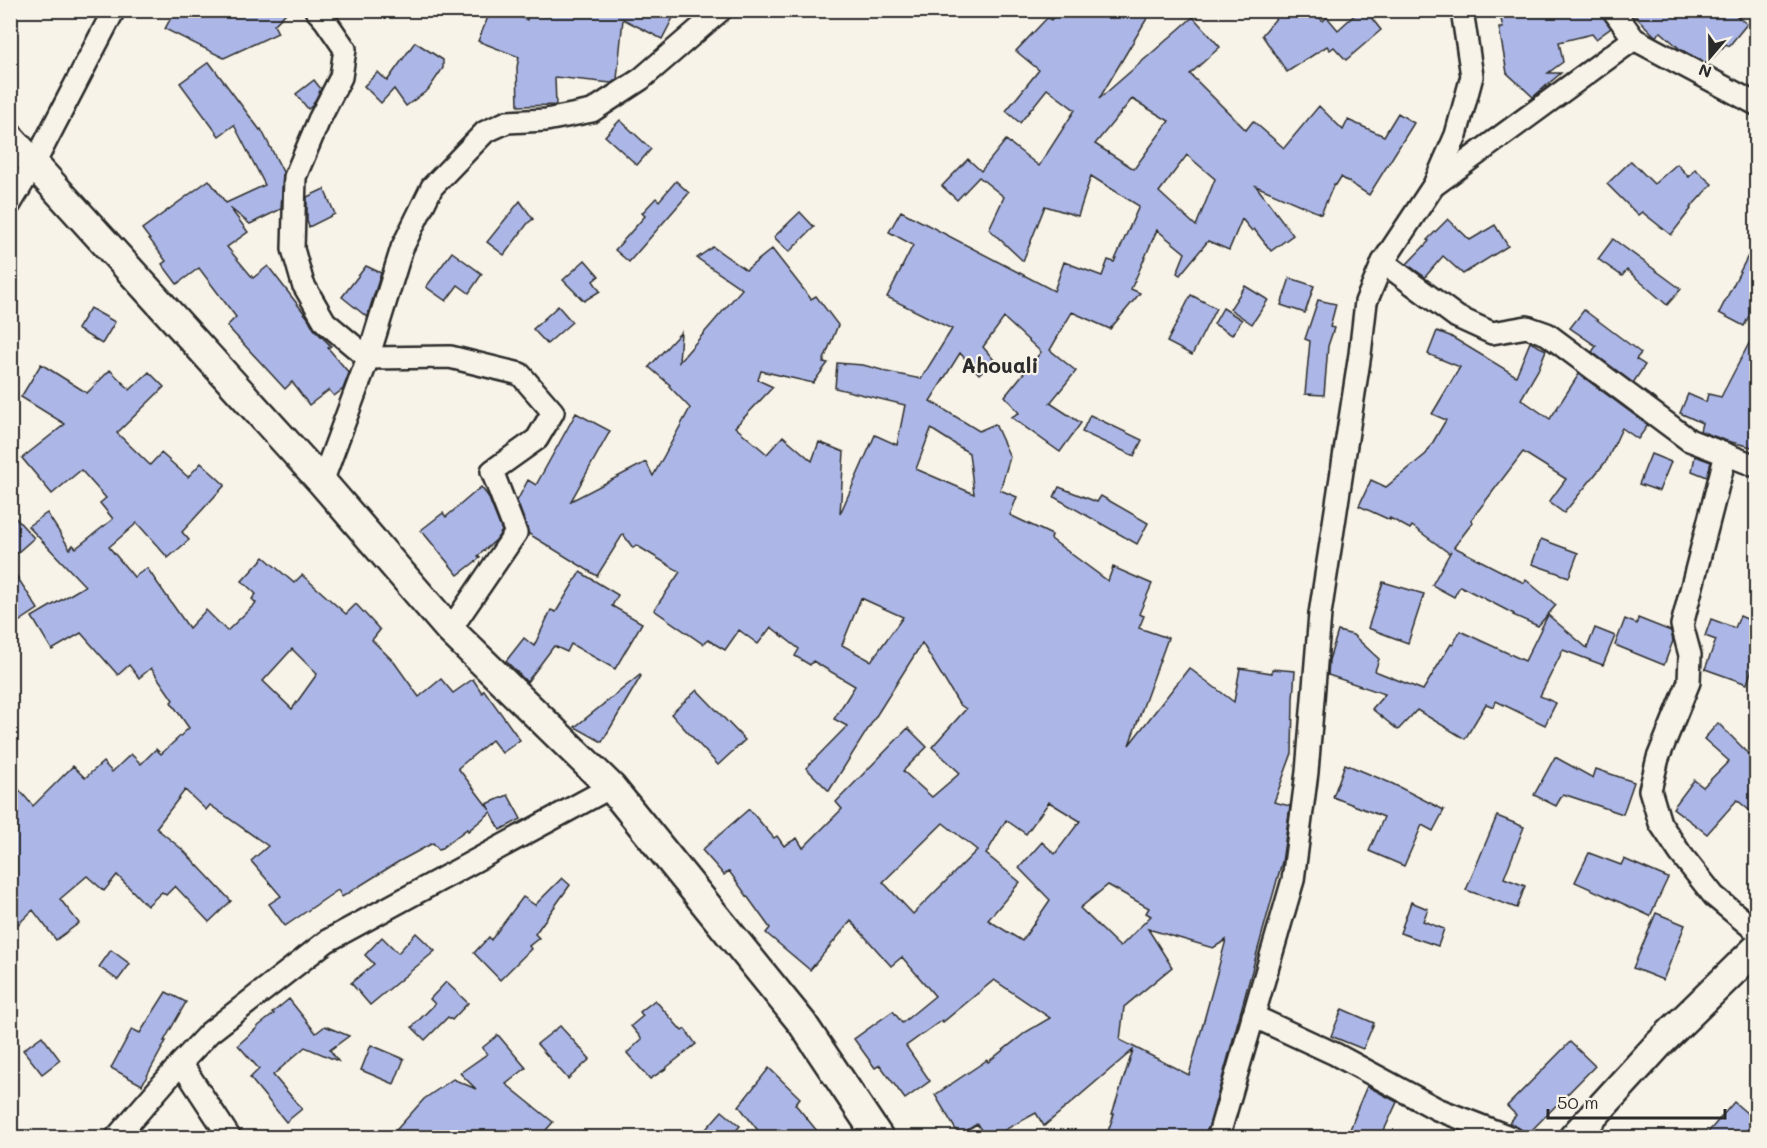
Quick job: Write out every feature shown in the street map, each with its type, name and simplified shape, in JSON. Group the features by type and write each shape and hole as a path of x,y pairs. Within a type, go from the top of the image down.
{"street":[{"path":"10,204 34,164 114,10"},
{"path":"316,10 326,20 345,49 342,77 319,120 295,177 293,249 303,284 325,322 368,358 450,357 520,374 553,412 537,439 492,471 516,533 450,630"},
{"path":"322,482 368,358 402,248 432,187 485,132 507,122 546,120 592,111 641,79 721,10"},
{"path":"1218,1137 1293,880 1307,772 1320,614 1366,302 1383,262 1434,185 1456,135 1472,76 1462,10"},
{"path":"1613,10 1634,39 1756,104"},
{"path":"1434,185 1634,39"},
{"path":"10,138 322,482 450,630 611,787 802,1023 879,1137"},
{"path":"1383,262 1457,317 1492,333 1527,327 1547,334 1689,440 1756,466"},
{"path":"1726,454 1682,625 1690,654 1689,682 1658,758 1650,790 1660,823 1680,853 1714,896 1756,931"},
{"path":"116,1137 209,1033 327,940 611,787"},
{"path":"1573,1137 1658,1045 1756,950"},
{"path":"1253,1016 1335,1054 1437,1109 1512,1137"},
{"path":"181,1063 230,1137"}],"building":[{"path":"175,10 289,10 274,25 278,33 224,58 165,29"},
{"path":"491,10 505,10 527,20 529,10 677,10 662,39 623,19 617,79 611,83 555,77 556,105 518,106 519,57 478,41"},
{"path":"1059,10 1152,10 1099,99 1193,17 1220,47 1190,74 1246,130 1253,121 1284,148 1319,106 1343,130 1348,120 1384,136 1398,113 1414,123 1369,195 1341,177 1336,185 1334,184 1321,214 1256,186 1293,235 1271,251 1254,229 1252,231 1242,219 1229,250 1208,241 1180,275 1177,273 1185,253 1157,230 1131,289 1140,293 1110,329 1072,312 1050,350 1076,371 1050,403 1081,423 1060,452 1011,417 1019,413 1005,396 1041,352 1004,318 983,347 994,360 979,374 960,353 930,401 979,431 995,424 1010,457 1000,490 1017,497 1010,515 1052,535 1051,539 1108,581 1113,567 1152,584 1139,614 1144,616 1139,628 1168,638 1129,745 1189,668 1234,702 1240,668 1272,673 1272,669 1295,671 1292,753 1274,802 1290,806 1282,862 1206,1137 1106,1137 1133,1050 1044,1126 1036,1113 992,1137 986,1137 977,1124 959,1135 935,1095 987,1060 988,1062 1026,1032 1050,1018 994,980 943,1022 942,1020 906,1046 930,1081 905,1099 880,1065 875,1068 854,1039 893,1011 902,1023 935,996 902,957 891,966 851,921 810,970 766,933 770,928 729,871 724,875 702,850 749,809 784,846 797,838 803,848 842,809 836,802 908,728 927,747 903,771 932,797 960,773 932,747 966,709 959,704 922,643 829,791 806,768 847,726 834,719 855,686 813,661 810,665 795,656 799,649 771,627 758,644 739,630 725,650 708,640 703,644 654,610 680,572 636,545 633,548 623,534 597,576 529,534 517,501 528,480 536,485 576,413 610,431 571,501 646,462 653,476 690,408 670,385 649,367 681,332 679,362 742,289 697,258 713,247 746,270 772,249 811,299 816,296 838,325 823,362 828,363 813,383 761,371 758,380 773,387 735,427 767,454 783,436 812,461 819,442 844,452 840,514 875,435 897,445 905,405 835,388 837,363 863,365 921,379 952,329 887,297 913,245 889,232 901,211 1054,291 1064,262 1102,276 1108,260 1114,262 1139,206 1091,176 1078,216 1045,206 1023,261 989,229 1004,197 979,177 957,200 942,186 968,159 981,171 1006,140 1039,166 1075,110 1047,89 1020,123 1006,111 1039,70 1016,51 1048,17 1051,20","holes":["1132,99 1169,121 1134,169 1095,144","1187,155 1215,179 1196,226 1159,192","931,429 969,453 974,494 916,469","861,598 903,617 871,661 842,645","1049,802 1080,821 1055,854 1042,842 1019,868 1050,900 1022,941 988,920 1020,882 986,854 1006,820 1026,834","943,823 977,850 913,914 883,882","1108,885 1149,908 1146,913 1151,916 1120,947 1080,908","1148,929 1213,948 1226,940 1189,1075 1120,1040 1124,1007 1172,967"]},
{"path":"1283,10 1311,10 1323,21 1327,17 1338,30 1360,10 1365,10 1381,30 1346,60 1334,47 1330,50 1327,46 1287,72 1262,35"},
{"path":"1499,10 1600,10 1611,28 1596,39 1592,34 1559,42 1563,62 1548,73 1561,73 1533,97 1507,73 1499,28 1503,28"},
{"path":"1629,10 1729,10 1747,24 1729,46 1726,44 1707,64 1680,49 1661,32 1655,36"},
{"path":"415,42 443,60 443,68 428,90 406,106 394,89 381,103 364,86 378,72 387,81"},
{"path":"209,62 261,129 283,172 281,209 250,224 230,208 248,232 227,247 253,278 268,266 314,329 331,346 328,348 349,373 343,389 334,396 329,390 309,405 292,382 285,389 227,326 236,317 199,268 177,284 162,264 166,261 142,229 209,180 226,203 265,185 234,125 219,136 180,83"},
{"path":"314,80 321,89 308,109 296,94"},
{"path":"620,120 651,149 637,165 605,136"},
{"path":"1631,161 1654,184 1677,164 1689,177 1695,169 1712,184 1690,208 1671,235 1642,212 1638,215 1607,184"},
{"path":"676,181 689,193 629,262 615,250 645,216 642,213 656,198 659,201"},
{"path":"324,189 335,214 309,227 307,197"},
{"path":"520,201 533,219 504,255 487,242"},
{"path":"800,212 814,227 789,252 774,237"},
{"path":"1448,219 1470,240 1495,225 1508,246 1463,274 1443,256 1425,277 1407,264"},
{"path":"1613,239 1681,289 1667,305 1627,270 1622,276 1598,259"},
{"path":"1756,240 1756,302 1744,326 1719,313"},
{"path":"452,252 482,274 469,293 458,285 446,301 426,287"},
{"path":"585,260 599,276 593,281 600,291 584,301 563,280"},
{"path":"366,266 381,273 367,317 342,297"},
{"path":"1290,278 1314,286 1305,313 1281,305"},
{"path":"1245,286 1268,300 1252,324 1230,309"},
{"path":"1191,295 1216,308 1192,355 1167,342"},
{"path":"1318,300 1336,304 1330,327 1334,328 1328,346 1324,395 1305,394 1310,341 1305,339"},
{"path":"558,306 572,322 547,344 533,329"},
{"path":"90,308 115,322 102,344 77,329"},
{"path":"1223,308 1242,320 1232,335 1214,324"},
{"path":"1584,310 1641,353 1636,359 1645,365 1633,383 1592,352 1596,346 1570,328"},
{"path":"1756,330 1756,448 1700,431 1702,423 1680,413 1688,394 1706,402 1708,394 1721,397"},
{"path":"1437,331 1450,336 1516,376 1530,342 1546,350 1538,370 1521,399 1550,419 1579,374 1648,425 1638,439 1622,428 1607,460 1564,513 1549,502 1566,479 1523,452 1471,520 1473,522 1454,547 1524,583 1526,580 1556,605 1538,626 1460,586 1454,597 1432,585 1451,551 1449,553 1412,526 1410,529 1390,518 1390,520 1359,506 1371,480 1386,487 1426,454 1446,420 1432,414 1460,367 1428,354"},
{"path":"41,364 87,393 110,370 130,390 149,372 164,387 117,433 150,465 161,453 188,477 201,463 225,485 182,532 189,540 168,558 137,523 109,547 134,577 147,568 189,628 206,610 227,631 256,603 252,599 256,594 242,581 264,557 294,583 302,575 346,614 356,604 380,630 372,640 394,662 419,697 441,679 453,693 473,679 482,693 484,690 520,740 502,753 492,740 458,768 490,810 487,804 508,795 521,819 500,830 491,812 439,850 433,843 342,897 338,890 285,926 269,904 281,896 251,861 268,846 210,805 206,810 185,790 156,828 183,850 231,901 209,922 175,886 166,895 162,892 147,906 117,875 104,891 87,876 60,899 79,923 56,940 33,910 10,932 10,779 33,806 73,766 85,778 103,762 112,772 131,754 141,764 156,749 161,754 189,728 151,668 139,678 129,665 118,675 81,633 52,650 32,617 85,586 28,526 47,513 70,549 73,545 76,548 113,519 100,503 106,498 81,470 52,494 22,458 65,424 21,397","holes":["292,649 317,674 292,709 263,681"]},
{"path":"1090,415 1142,440 1134,456 1082,432"},
{"path":"1651,454 1671,462 1659,491 1639,484"},
{"path":"1695,456 1711,462 1707,477 1692,471"},
{"path":"481,487 488,496 502,531 496,540 478,556 480,558 458,575 421,530 443,513 446,517"},
{"path":"1059,487 1097,502 1101,496 1148,523 1137,544 1054,497"},
{"path":"10,512 34,538 10,559"},
{"path":"1541,539 1578,553 1569,577 1532,564"},
{"path":"10,566 38,609 17,623 10,612"},
{"path":"580,572 618,595 612,606 642,623 615,669 571,644 567,652 554,646 527,682 506,661 524,638 534,646 551,610 556,612"},
{"path":"1383,582 1424,594 1408,643 1368,628"},
{"path":"1548,615 1587,648 1595,628 1615,636 1603,665 1563,650 1540,696 1556,703 1545,725 1496,701 1494,707 1486,704 1465,739 1417,710 1398,730 1372,709 1385,694 1328,675 1329,660 1338,631 1353,635 1379,659 1375,671 1423,690 1460,631 1525,661"},
{"path":"1740,616 1756,623 1756,670 1752,669 1747,684 1705,669 1716,640 1705,636 1711,619 1735,628"},
{"path":"1638,618 1671,631 1673,641 1664,665 1615,645 1625,619 1637,624"},
{"path":"640,675 602,742 575,727"},
{"path":"697,690 745,740 718,765 671,714"},
{"path":"1718,723 1756,761 1756,816 1737,800 1707,834 1673,808 1694,780 1703,787 1729,761 1704,739"},
{"path":"1555,757 1593,778 1596,769 1634,782 1623,814 1563,794 1556,806 1534,795"},
{"path":"1345,764 1393,784 1444,810 1433,831 1422,825 1404,866 1369,851 1384,817 1333,797"},
{"path":"1497,816 1524,827 1504,878 1525,886 1517,908 1466,890"},
{"path":"1589,853 1621,865 1624,859 1668,878 1650,916 1575,882"},
{"path":"562,878 570,885 535,934 539,938 529,946 531,949 500,980 474,953 489,937 491,940 523,897 535,905"},
{"path":"1411,902 1428,909 1423,921 1444,929 1438,946 1400,933"},
{"path":"1656,913 1685,925 1663,980 1633,968"},
{"path":"416,933 435,951 370,1005 351,983 374,964 365,955 382,937 398,953"},
{"path":"111,950 130,964 118,980 99,967"},
{"path":"446,982 468,1003 452,1020 448,1017 425,1040 412,1027 435,1004 430,999"},
{"path":"166,992 186,1002 142,1085 111,1068 132,1029 140,1033"},
{"path":"289,999 316,1033 325,1026 349,1036 330,1050 338,1061 305,1047 273,1075 302,1109 286,1122 250,1078 259,1069 238,1045"},
{"path":"655,1000 682,1031 685,1029 696,1044 650,1079 627,1053 642,1039 631,1026 643,1016 640,1012"},
{"path":"1342,1009 1374,1023 1363,1049 1331,1036"},
{"path":"560,1026 590,1059 568,1079 537,1044"},
{"path":"498,1035 526,1068 506,1084 553,1122 540,1137 390,1137 424,1099 453,1079 476,1089 460,1073 487,1054 482,1048"},
{"path":"42,1036 60,1060 42,1074 23,1050"},
{"path":"1570,1042 1595,1066 1525,1137 1522,1130 1509,1123 1516,1115 1507,1106"},
{"path":"371,1045 404,1059 394,1084 361,1070"},
{"path":"769,1068 800,1098 795,1104 822,1137 786,1137 779,1129 769,1137 763,1137 739,1106"},
{"path":"1367,1086 1397,1102 1381,1137 1347,1137 1355,1114"},
{"path":"1734,1102 1756,1121 1756,1137 1704,1137"},
{"path":"722,1111 740,1126 730,1137 699,1137"}],"district":[{"name":"Ahouali","path":"1000,366"}]}
